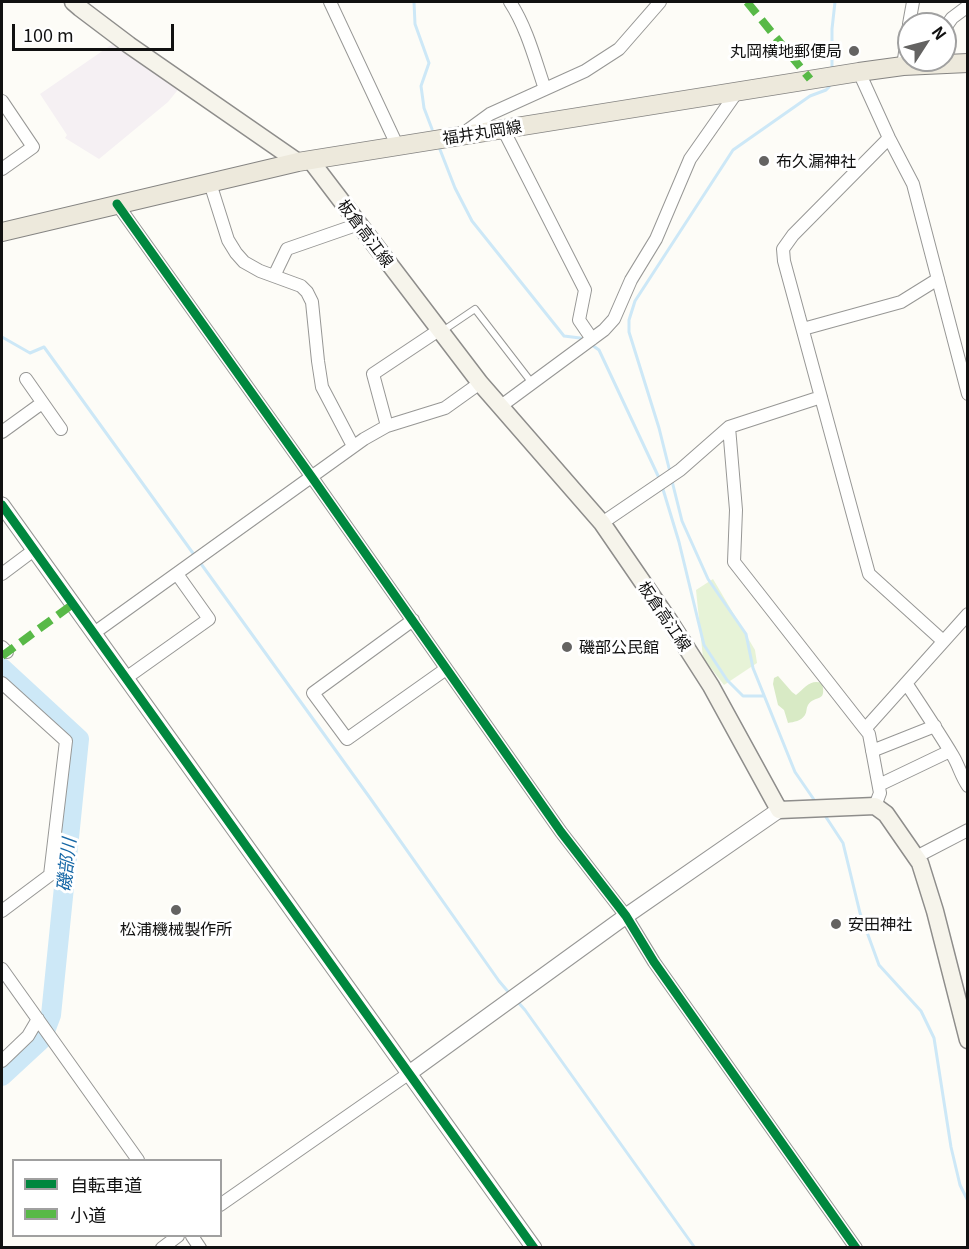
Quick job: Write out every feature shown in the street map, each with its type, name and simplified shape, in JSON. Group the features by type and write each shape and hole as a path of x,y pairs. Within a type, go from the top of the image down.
{"main road":[{"name":"板倉高江線","path":"73,2 129,45 305,161 359,224 480,383 602,523 711,686 779,810"},
{"name":"福井丸岡線","path":"2,232 305,161 897,67"},
{"path":"779,810 875,806 886,814 920,863 935,911 968,1040"}],"street":[{"path":"330,2 397,145"},
{"path":"510,2 524,27 545,89"},
{"path":"461,136 490,114 585,71 619,49 660,2"},
{"path":"859,72 913,184 938,279 963,359 968,394"},
{"path":"501,406 604,330 614,319 631,279 656,239 690,159 737,92"},
{"path":"2,101 33,147 2,169"},
{"path":"504,129 585,291 579,320 592,339"},
{"path":"889,138 793,234 783,249 784,261 869,574 943,641"},
{"path":"210,183 228,240 244,262 260,271 301,286 307,292 312,302 322,387 353,446"},
{"path":"117,204 561,832 626,916 654,962 856,1248"},
{"path":"274,276 287,249 359,224"},
{"path":"803,330 902,302 938,279"},
{"path":"387,426 373,374 440,331"},
{"path":"26,379 61,429"},
{"path":"94,633 353,446 387,426 445,408 480,383"},
{"path":"602,523 680,470 729,427 821,397"},
{"path":"2,432 42,403"},
{"path":"729,427 736,510 734,562 869,734 880,793 875,806"},
{"path":"2,505 534,1248"},
{"path":"2,574 34,550"},
{"path":"126,678 208,618 177,574"},
{"path":"866,729 968,614"},
{"path":"413,620 313,693 347,739 446,669"},
{"path":"2,683 66,741 51,875 2,911"},
{"path":"906,683 935,726 968,786"},
{"path":"873,751 935,726"},
{"path":"879,785 950,751"},
{"path":"222,1204 779,810"},
{"path":"916,857 968,830"},
{"path":"2,969 137,1159"},
{"path":"2,1061 28,1036 38,1019"},
{"path":"162,1248 177,1237"}],"lane":[{"path":"440,331 474,309 532,383"}],"shaded area":[{"path":"114,43 181,86 168,102 99,159 65,138 67,135 40,94"}],"green space":[{"path":"713,579 755,650 757,663 724,685 703,658 696,590"},
{"path":"778,676 796,695 811,683 822,683 822,696 811,702 807,706 805,715 795,722 788,723 784,710 778,705 773,684 774,678"}],"waterway":[{"path":"414,2 415,24 429,63 421,86 424,108 432,129"},
{"path":"832,71 832,29 835,2"},
{"path":"670,472 659,428 629,332 629,320 635,301 733,150 810,96 826,90 830,83"},
{"path":"439,147 455,188 472,221 564,336 583,340"},
{"path":"2,337 30,353 44,347 195,556"},
{"path":"592,345 599,350 660,480"},
{"path":"672,481 682,521 708,579 746,634 753,668 795,772 817,804"},
{"path":"662,486 679,542 704,645 727,680 743,696 764,696"},
{"path":"199,561 510,994"},
{"name":"磯部川","path":"2,668 79,739 51,1015 42,1039 2,1076"},
{"path":"824,814 843,843 860,913 879,965 921,1011 934,1038 951,1147 960,1185 968,1201"},
{"path":"517,1001 695,1248"}],"marked path":[{"path":"747,2 810,79"},
{"path":"2,656 73,604"}],"cycle path":[{"path":"117,204 561,832 626,916 654,962 856,1248"},
{"path":"2,505 534,1248"}],"place":[{"name":"丸岡横地郵便局","path":"854,51"},
{"name":"布久漏神社","path":"764,161"},
{"name":"磯部公民館","path":"567,647"},
{"name":"松浦機械製作所","path":"176,910"},
{"name":"安田神社","path":"836,924"}]}
